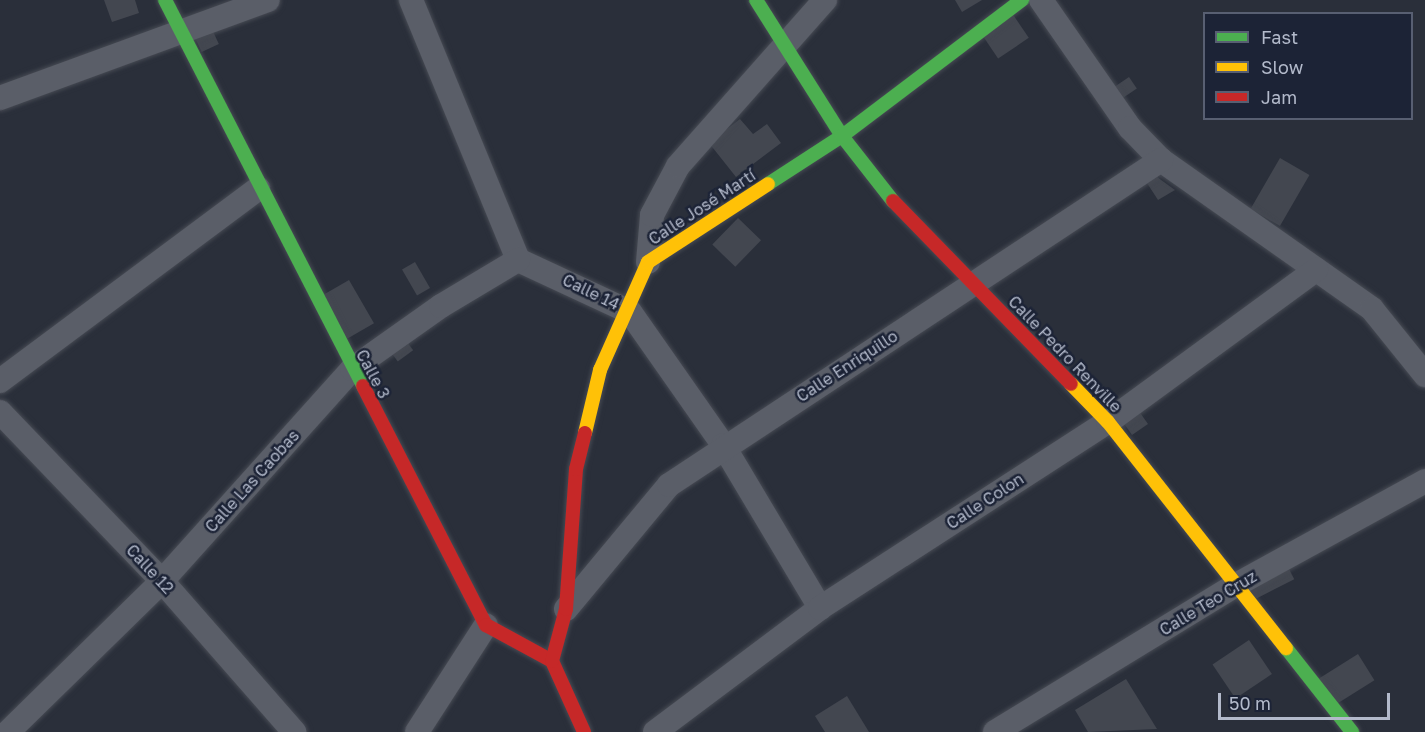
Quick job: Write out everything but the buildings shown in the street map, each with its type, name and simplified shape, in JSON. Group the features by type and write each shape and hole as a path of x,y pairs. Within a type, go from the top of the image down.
{"street":[{"name":"Calle 3","path":"165,0 183,31 258,189 486,625"},
{"path":"0,98 268,0"},
{"path":"411,0 519,260"},
{"name":"Calle Pedro Renville","path":"756,0 842,136 891,200 1108,422 1352,732"},
{"path":"648,262 652,215 678,166 825,0"},
{"name":"Calle José Martí","path":"552,661 566,609 576,469 600,370 630,312 648,262 842,136 1022,0"},
{"path":"1041,0 1130,128 1161,160 1372,309 1425,375"},
{"name":"Calle Enriquillo","path":"566,609 669,485 723,445 974,284 1161,160"},
{"path":"0,381 258,189"},
{"name":"Calle 14","path":"519,260 630,312 723,445 820,608"},
{"name":"Calle Las Caobas","path":"8,732 162,581 352,369 441,306 519,260"},
{"name":"Calle Colon","path":"655,732 820,608 1108,422 1316,270"},
{"name":"Calle 12","path":"0,412 162,581 294,732"},
{"name":"Calle Teo Cruz","path":"994,732 1236,585 1425,481"},
{"path":"417,732 486,625 552,661 584,732"}],"traffic: fast":[{"path":"165,0 363,386"},
{"path":"756,0 842,136 893,201"},
{"path":"768,184 842,136 1022,0"},
{"path":"1286,648 1352,732"}],"traffic: slow":[{"path":"585,433 600,370 648,262 768,184"},
{"path":"1071,384 1108,422 1286,648"}],"traffic: jam":[{"path":"893,201 1071,384"},
{"path":"363,386 486,625 552,661 584,732"},
{"path":"552,661 566,609 576,469 585,433"}]}
